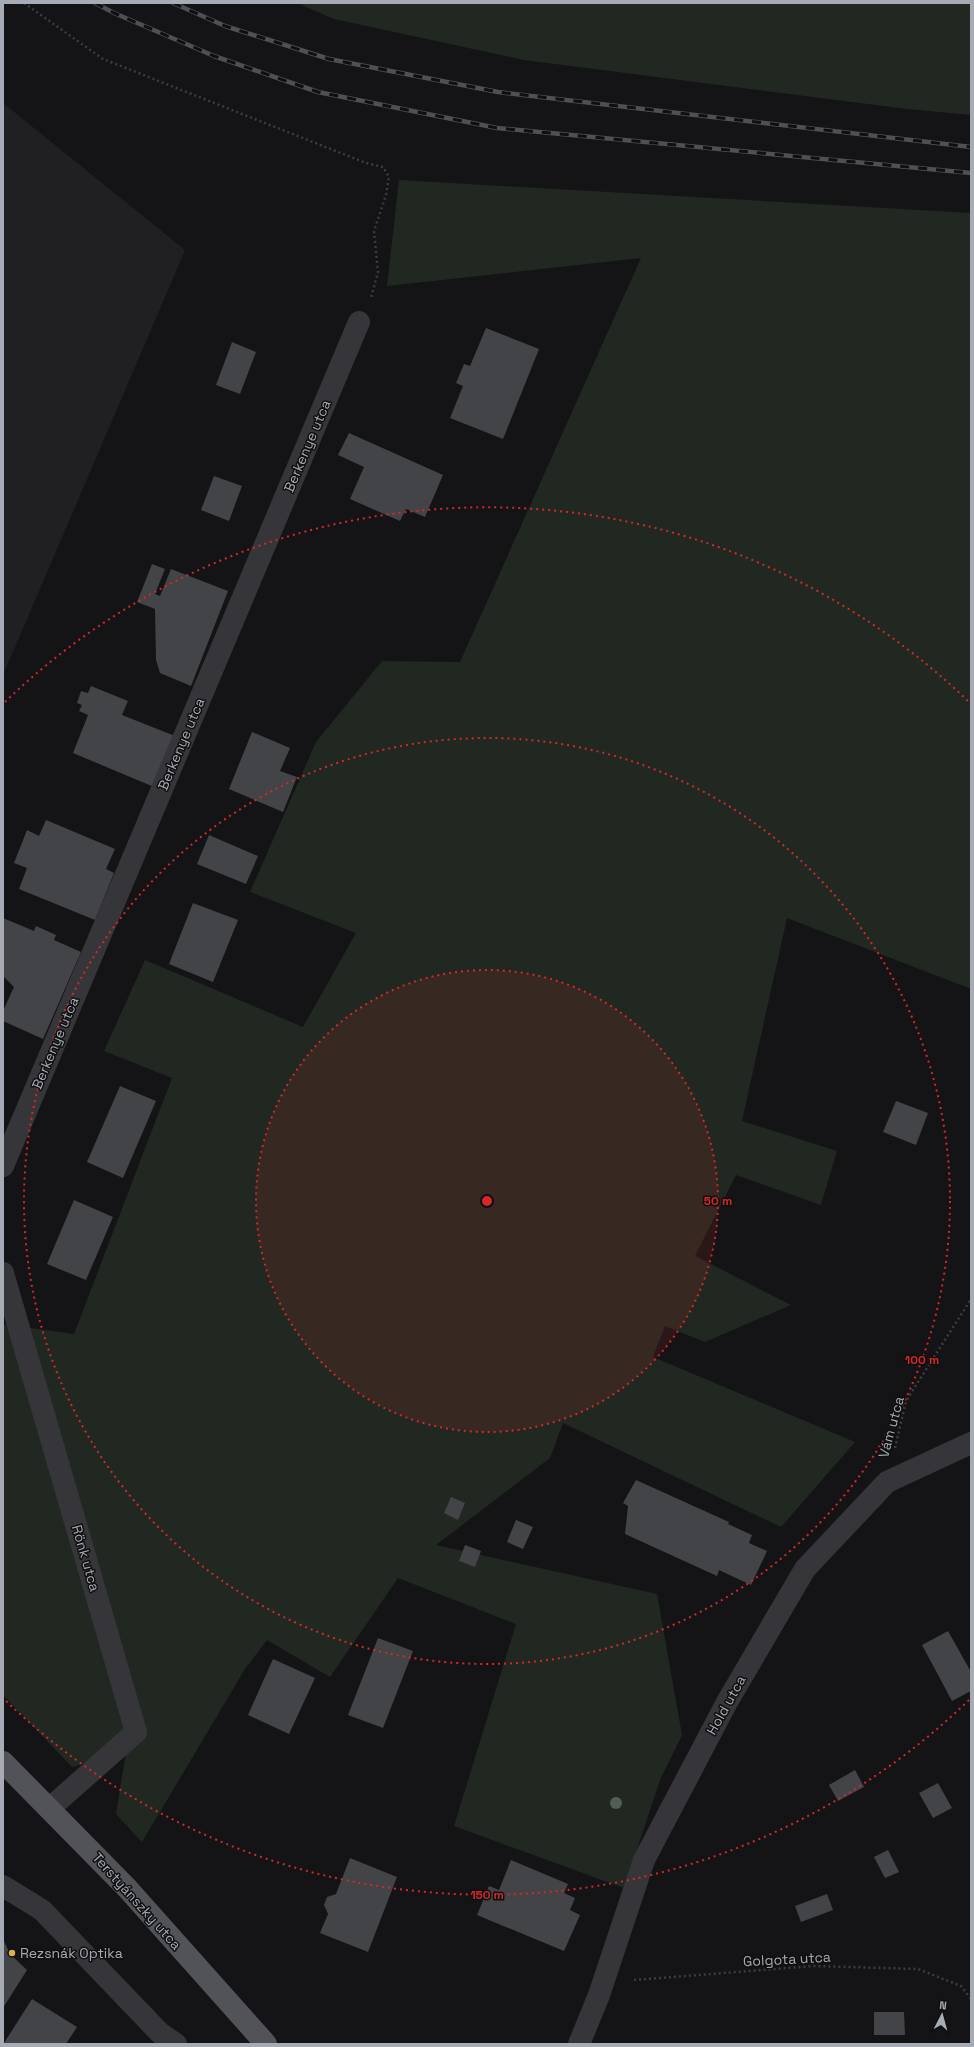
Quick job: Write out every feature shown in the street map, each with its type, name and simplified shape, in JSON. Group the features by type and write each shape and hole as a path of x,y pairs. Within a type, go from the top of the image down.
{"main road":[{"name":"Terstyánszky utca","path":"3,1762 50,1808 127,1888 266,2044"}],"street":[{"name":"Berkenye utca","path":"3,1166 360,322"},
{"name":"Rönk utca","path":"3,1274 136,1732 50,1808"},
{"name":"Hold utca","path":"579,2044 598,1995 644,1860 727,1702 805,1569 887,1482 971,1443"},
{"path":"3,1886 42,1910 160,2033 176,2044"}],"path":[{"path":"24,3 103,59 366,163 383,167 389,177 386,195 374,231 378,272"},
{"name":"Vám utca","path":"887,1482 906,1401 971,1299"},
{"name":"Golgota utca","path":"598,1995 629,1980 814,1966 918,1969 960,1986 971,1999"}],"shaded area":[{"path":"297,3 971,3 971,115 907,109 524,60 334,19"},
{"path":"3,103 185,250 3,675"},
{"path":"399,180 971,213 971,989 787,918 742,1121 837,1151 821,1205 736,1175 695,1256 791,1305 705,1342 665,1326 653,1357 855,1442 781,1527 563,1423 550,1458 436,1545 657,1594 682,1735 660,1780 624,1888 454,1826 516,1624 398,1578 330,1677 267,1640 245,1669 142,1842 116,1814 126,1752 72,1767 3,1695 3,1324 74,1334 172,1078 104,1051 145,960 303,1027 356,933 250,892 316,742 382,661 460,662 641,258 387,286"}],"building":[{"path":"486,328 539,349 503,439 450,418 463,386 456,383 464,364 470,366"},
{"path":"232,342 256,352 240,394 216,385"},
{"path":"349,433 443,475 425,517 406,509 400,521 350,499 364,467 338,455"},
{"path":"214,476 242,486 229,521 201,510"},
{"path":"152,564 165,569 155,594 160,596 171,569 228,591 191,686 160,673 156,660 155,609 137,602"},
{"path":"91,686 128,701 122,715 175,736 154,787 73,753 88,715 79,711 82,705 77,703 81,691 88,693"},
{"path":"252,732 290,748 280,771 297,777 283,812 229,789"},
{"path":"46,820 115,849 106,869 114,873 95,920 19,889 27,868 14,863 27,830 39,836"},
{"path":"209,835 258,856 246,884 197,864"},
{"path":"193,903 238,920 213,982 169,964"},
{"path":"3,918 34,931 36,926 56,935 54,940 81,952 43,1039 3,1021 3,1011 14,987 3,976"},
{"path":"120,1086 156,1101 123,1178 87,1162"},
{"path":"896,1101 928,1113 916,1145 883,1132"},
{"path":"74,1200 113,1217 86,1280 47,1264"},
{"path":"636,1480 729,1522 728,1524 752,1535 749,1543 767,1551 751,1585 719,1570 717,1576 625,1534 628,1506 623,1503"},
{"path":"451,1497 465,1503 458,1520 444,1513"},
{"path":"516,1520 533,1527 523,1549 507,1542"},
{"path":"465,1545 481,1551 475,1567 459,1561"},
{"path":"948,1631 971,1672 971,1691 952,1701 922,1645"},
{"path":"378,1638 413,1651 383,1728 348,1715"},
{"path":"273,1659 315,1678 289,1734 248,1715"},
{"path":"855,1770 864,1787 838,1801 829,1785"},
{"path":"938,1783 952,1808 933,1818 919,1793"},
{"path":"888,1850 899,1872 885,1878 874,1857"},
{"path":"350,1858 397,1877 368,1952 320,1933 328,1914 324,1905 327,1897 336,1894"},
{"path":"511,1860 568,1884 564,1893 575,1898 570,1910 580,1915 564,1951 477,1915 489,1886 499,1890"},
{"path":"827,1894 833,1910 801,1922 795,1906"},
{"path":"3,1939 10,1954 27,1970 3,2008"},
{"path":"32,1999 77,2027 66,2044 4,2043"},
{"path":"874,2012 904,2012 905,2035 874,2035"}],"railway":[{"path":"95,3 114,13 214,56 318,92 497,128 971,173"},
{"path":"173,3 225,26 329,59 498,92 971,147"}],"place":[{"name":"Rezsnák Optika","path":"12,1953"}]}
